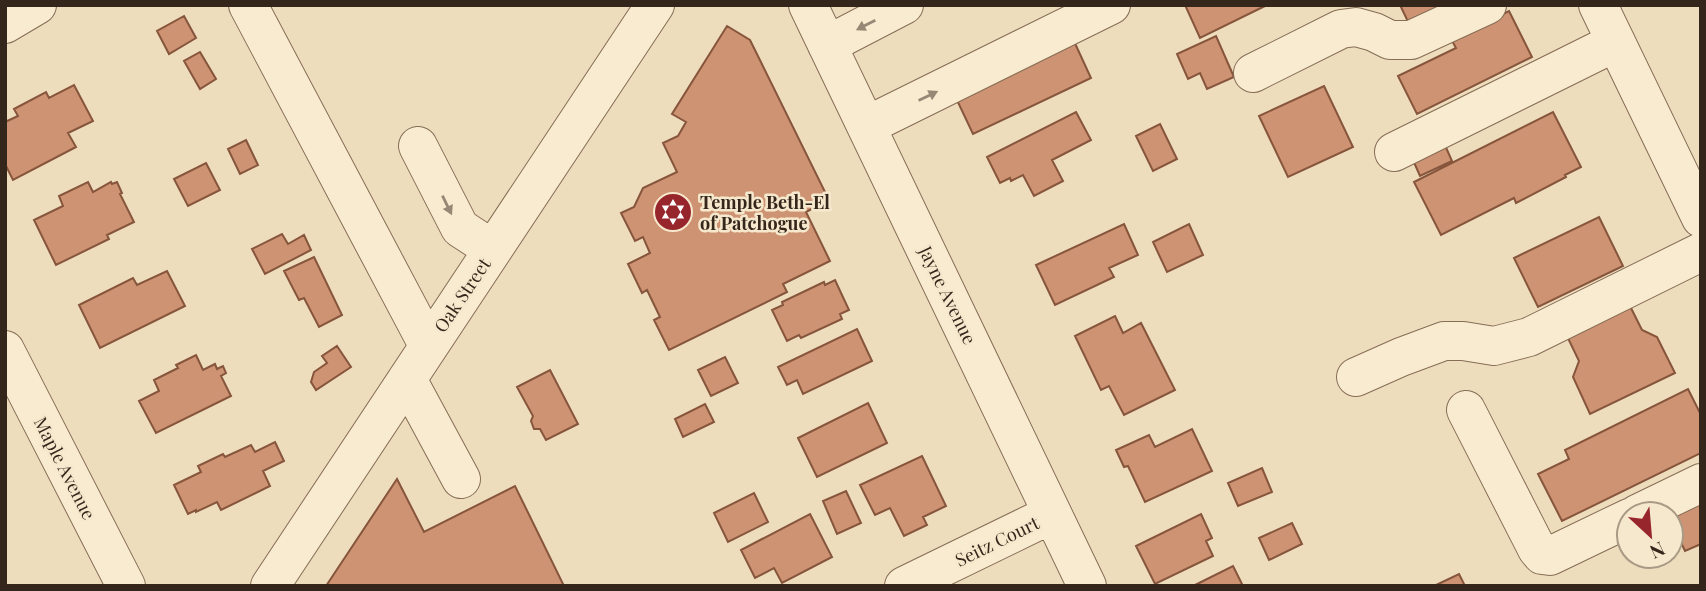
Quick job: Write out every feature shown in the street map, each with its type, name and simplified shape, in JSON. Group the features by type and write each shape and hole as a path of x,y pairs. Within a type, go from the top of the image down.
{"street":[{"path":"5,24 37,5"},
{"path":"247,5 428,345"},
{"name":"Oak Street","path":"270,586 655,5"},
{"name":"Jayne Avenue","path":"808,5 1087,586"},
{"path":"866,126 1111,5"},
{"path":"1253,73 1341,29 1356,27 1390,40 1411,40 1488,5"},
{"path":"1598,5 1701,218"},
{"path":"827,45 901,6"},
{"path":"1394,152 1616,42"},
{"path":"418,146 460,228 492,249"},
{"path":"1356,377 1444,341 1494,346 1529,337 1701,253"},
{"name":"Maple Avenue","path":"5,350 125,586"},
{"path":"407,379 461,479"},
{"path":"1466,410 1542,555 1550,556 1615,525"},
{"path":"1666,500 1701,483"},
{"name":"Seitz Court","path":"904,586 1052,513"}],"building":[{"path":"1185,5 1267,5 1200,38"},
{"path":"1400,5 1459,5 1411,28"},
{"path":"1509,11 1532,57 1417,114 1398,76 1456,48 1451,39"},
{"path":"184,16 196,38 169,54 157,31"},
{"path":"727,26 750,40 829,200 806,212 830,261 783,284 787,292 669,350 654,320 660,317 647,290 642,293 628,264 650,253 643,237 635,241 621,213 634,207 643,188 677,172 663,143 678,136 686,122 672,114"},
{"path":"1216,36 1234,77 1207,89 1200,73 1188,79 1177,54"},
{"path":"1073,39 1091,78 973,134 955,96"},
{"path":"200,52 216,79 200,89 184,61"},
{"path":"74,85 93,121 68,133 76,147 13,180 5,164 5,122 18,116 14,109 46,92 49,98"},
{"path":"1324,86 1353,147 1288,177 1259,116"},
{"path":"1076,112 1091,140 1052,160 1063,181 1034,196 1023,175 1000,183 987,157"},
{"path":"1553,112 1581,167 1516,203 1514,198 1441,235 1414,182"},
{"path":"1160,124 1177,159 1153,171 1136,136"},
{"path":"246,140 258,165 240,174 228,149"},
{"path":"1444,143 1452,161 1420,176 1412,158"},
{"path":"206,163 220,190 188,206 174,179"},
{"path":"88,182 93,192 111,182 117,182 134,222 107,235 109,239 56,265 34,220 63,206 59,196"},
{"path":"1599,217 1623,266 1538,307 1514,258"},
{"path":"1124,224 1138,255 1109,268 1114,277 1055,305 1036,265"},
{"path":"1189,224 1203,255 1167,272 1153,242"},
{"path":"282,234 288,244 304,235 311,250 265,274 252,249"},
{"path":"314,257 342,315 319,327 304,298 299,300 284,271"},
{"path":"167,271 185,306 100,348 79,305 133,278 137,285"},
{"path":"835,280 849,310 840,314 842,319 801,338 799,335 787,341 772,310 783,305 782,302 824,282 825,285"},
{"path":"1628,302 1642,330 1657,337 1675,373 1590,414 1573,377 1579,361 1565,332"},
{"path":"1115,316 1123,333 1141,323 1175,390 1124,415 1109,386 1101,390 1075,336"},
{"path":"857,329 872,361 803,394 797,380 787,385 778,367"},
{"path":"337,346 351,367 316,390 311,382 314,372 327,363 322,356"},
{"path":"196,355 203,370 215,364 217,369 223,366 226,373 221,376 231,396 156,433 139,401 159,391 154,380"},
{"path":"725,357 738,383 711,396 698,370"},
{"path":"550,370 578,424 546,440 540,429 534,429 531,421 533,416 517,387"},
{"path":"1688,389 1701,415 1701,453 1562,521 1538,474 1569,459 1565,450"},
{"path":"868,403 887,443 817,477 798,438"},
{"path":"705,404 714,422 683,437 675,419"},
{"path":"1192,429 1212,471 1145,502 1128,466 1124,467 1116,450 1149,435 1155,447"},
{"path":"275,442 284,461 263,471 270,486 221,510 217,502 188,514 174,485 201,472 198,466 223,454 225,457 251,445 255,452"},
{"path":"922,456 946,506 923,517 927,525 904,536 890,508 875,515 860,485"},
{"path":"1262,468 1272,492 1238,506 1228,483"},
{"path":"397,479 424,532 515,486 564,586 326,586"},
{"path":"846,491 861,523 837,534 823,501"},
{"path":"754,493 768,522 728,542 714,513"},
{"path":"1701,503 1701,544 1685,551 1685,511"},
{"path":"810,514 832,557 782,583 774,568 755,578 741,550"},
{"path":"1201,514 1212,538 1206,541 1213,556 1155,584 1136,546"},
{"path":"1292,523 1302,544 1269,560 1259,538"},
{"path":"1233,566 1243,586 1193,586"},
{"path":"1459,574 1465,586 1434,586"}],"place":[{"name":"Temple Beth-El of Patchogue","path":"673,212"}]}
